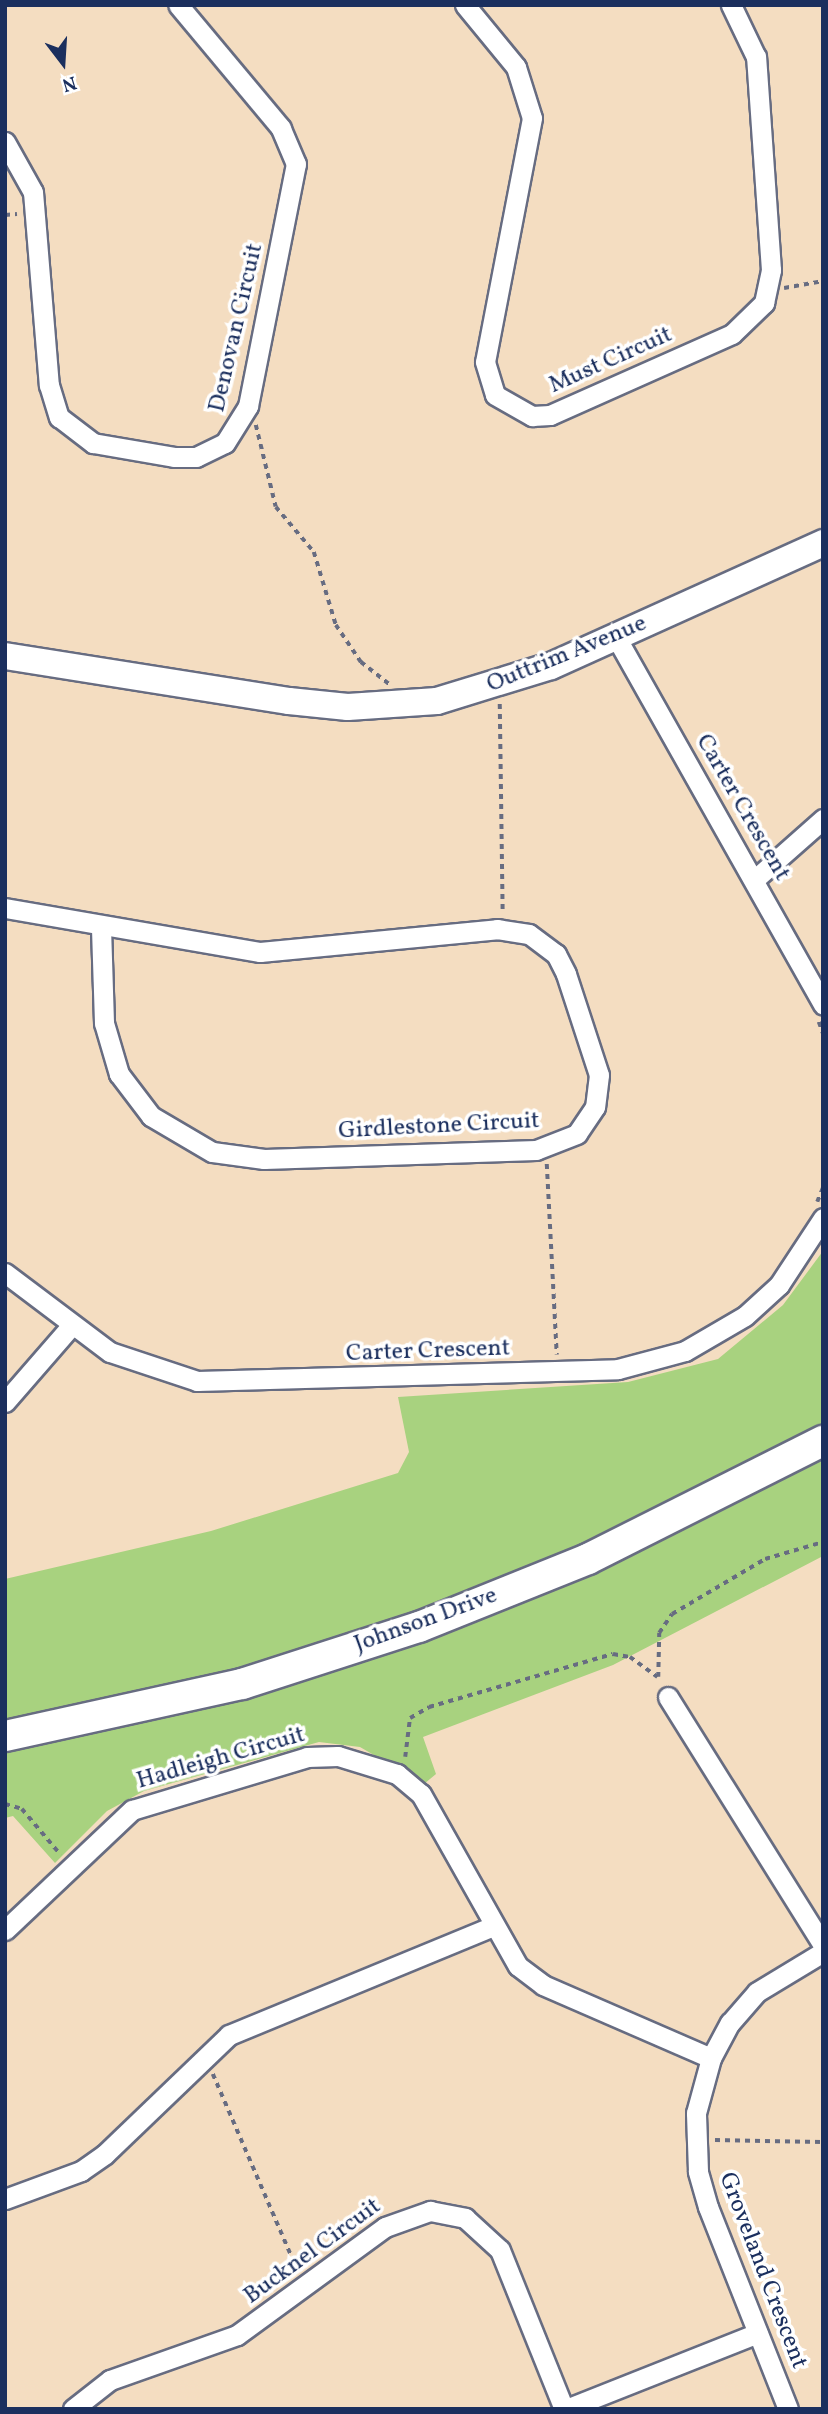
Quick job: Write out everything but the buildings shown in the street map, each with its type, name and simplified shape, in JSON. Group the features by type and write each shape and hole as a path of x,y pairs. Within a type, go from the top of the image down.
{"main road":[{"name":"Johnson Drive","path":"5,1736 242,1684 419,1627 587,1559 823,1441"}],"street":[{"name":"Denovan Circuit","path":"5,142 33,192 49,386 59,416 93,443 174,457 206,454 225,443 243,419 296,164 281,128 178,5"},
{"name":"Must Circuit","path":"466,5 516,67 532,118 485,362 501,402 524,414 550,415 732,334 751,321 769,288"},
{"path":"731,5 756,57 769,288"},
{"name":"Outtrim Avenue","path":"5,656 289,701 378,707 495,687 823,543"},
{"name":"Carter Crescent","path":"616,636 754,880 818,1007"},
{"path":"754,880 823,819"},
{"name":"Girdlestone Circuit","path":"5,908 260,953 503,929 529,934 555,954 598,1074 590,1117 577,1134 546,1147 264,1159 220,1154 179,1138 139,1103 112,1057 103,1023 102,926"},
{"name":"Carter Crescent","path":"5,1273 71,1326 142,1366 197,1381 618,1369 685,1351 745,1316 779,1285 819,1212"},
{"path":"5,1402 71,1326"},
{"path":"668,1696 823,1945"},
{"name":"Hadleigh Circuit","path":"5,1930 69,1864 120,1817 144,1805 307,1757 338,1756 397,1774 421,1794 447,1831 491,1927 507,1954 543,1985 710,2058"},
{"path":"5,2199 81,2171 106,2154 202,2055 229,2035 491,1927"},
{"name":"Groveland Crescent","path":"788,2409 708,2207 695,2140 710,2058 757,1992 823,1952"},
{"name":"Bucknel Circuit","path":"73,2409 110,2380 237,2335 406,2216 430,2211 465,2218 500,2250 565,2409 758,2333"}],"path":[{"path":"769,288 823,281"},
{"path":"243,419 256,425 276,507 314,552 336,625 361,662 396,690 383,690"},
{"path":"503,929 500,703 512,698"},
{"path":"818,1007 823,1033"},
{"path":"546,1147 557,1362"},
{"path":"819,1212 823,1187"},
{"path":"544,1362 569,1361"},
{"path":"408,1762 406,1728 429,1707 612,1654 630,1657 658,1677 659,1633 672,1614 765,1559 823,1542"},
{"path":"5,1804 22,1809 69,1864"},
{"path":"202,2055 307,2286"},
{"path":"695,2140 823,2142"}],"green space":[{"path":"823,1251 823,1556 613,1665 423,1737 436,1774 424,1784 360,1747 319,1742 144,1791 107,1811 55,1863 13,1816 5,1818 5,1579 211,1531 398,1473 409,1452 398,1397 628,1382 718,1359 783,1305"}]}
